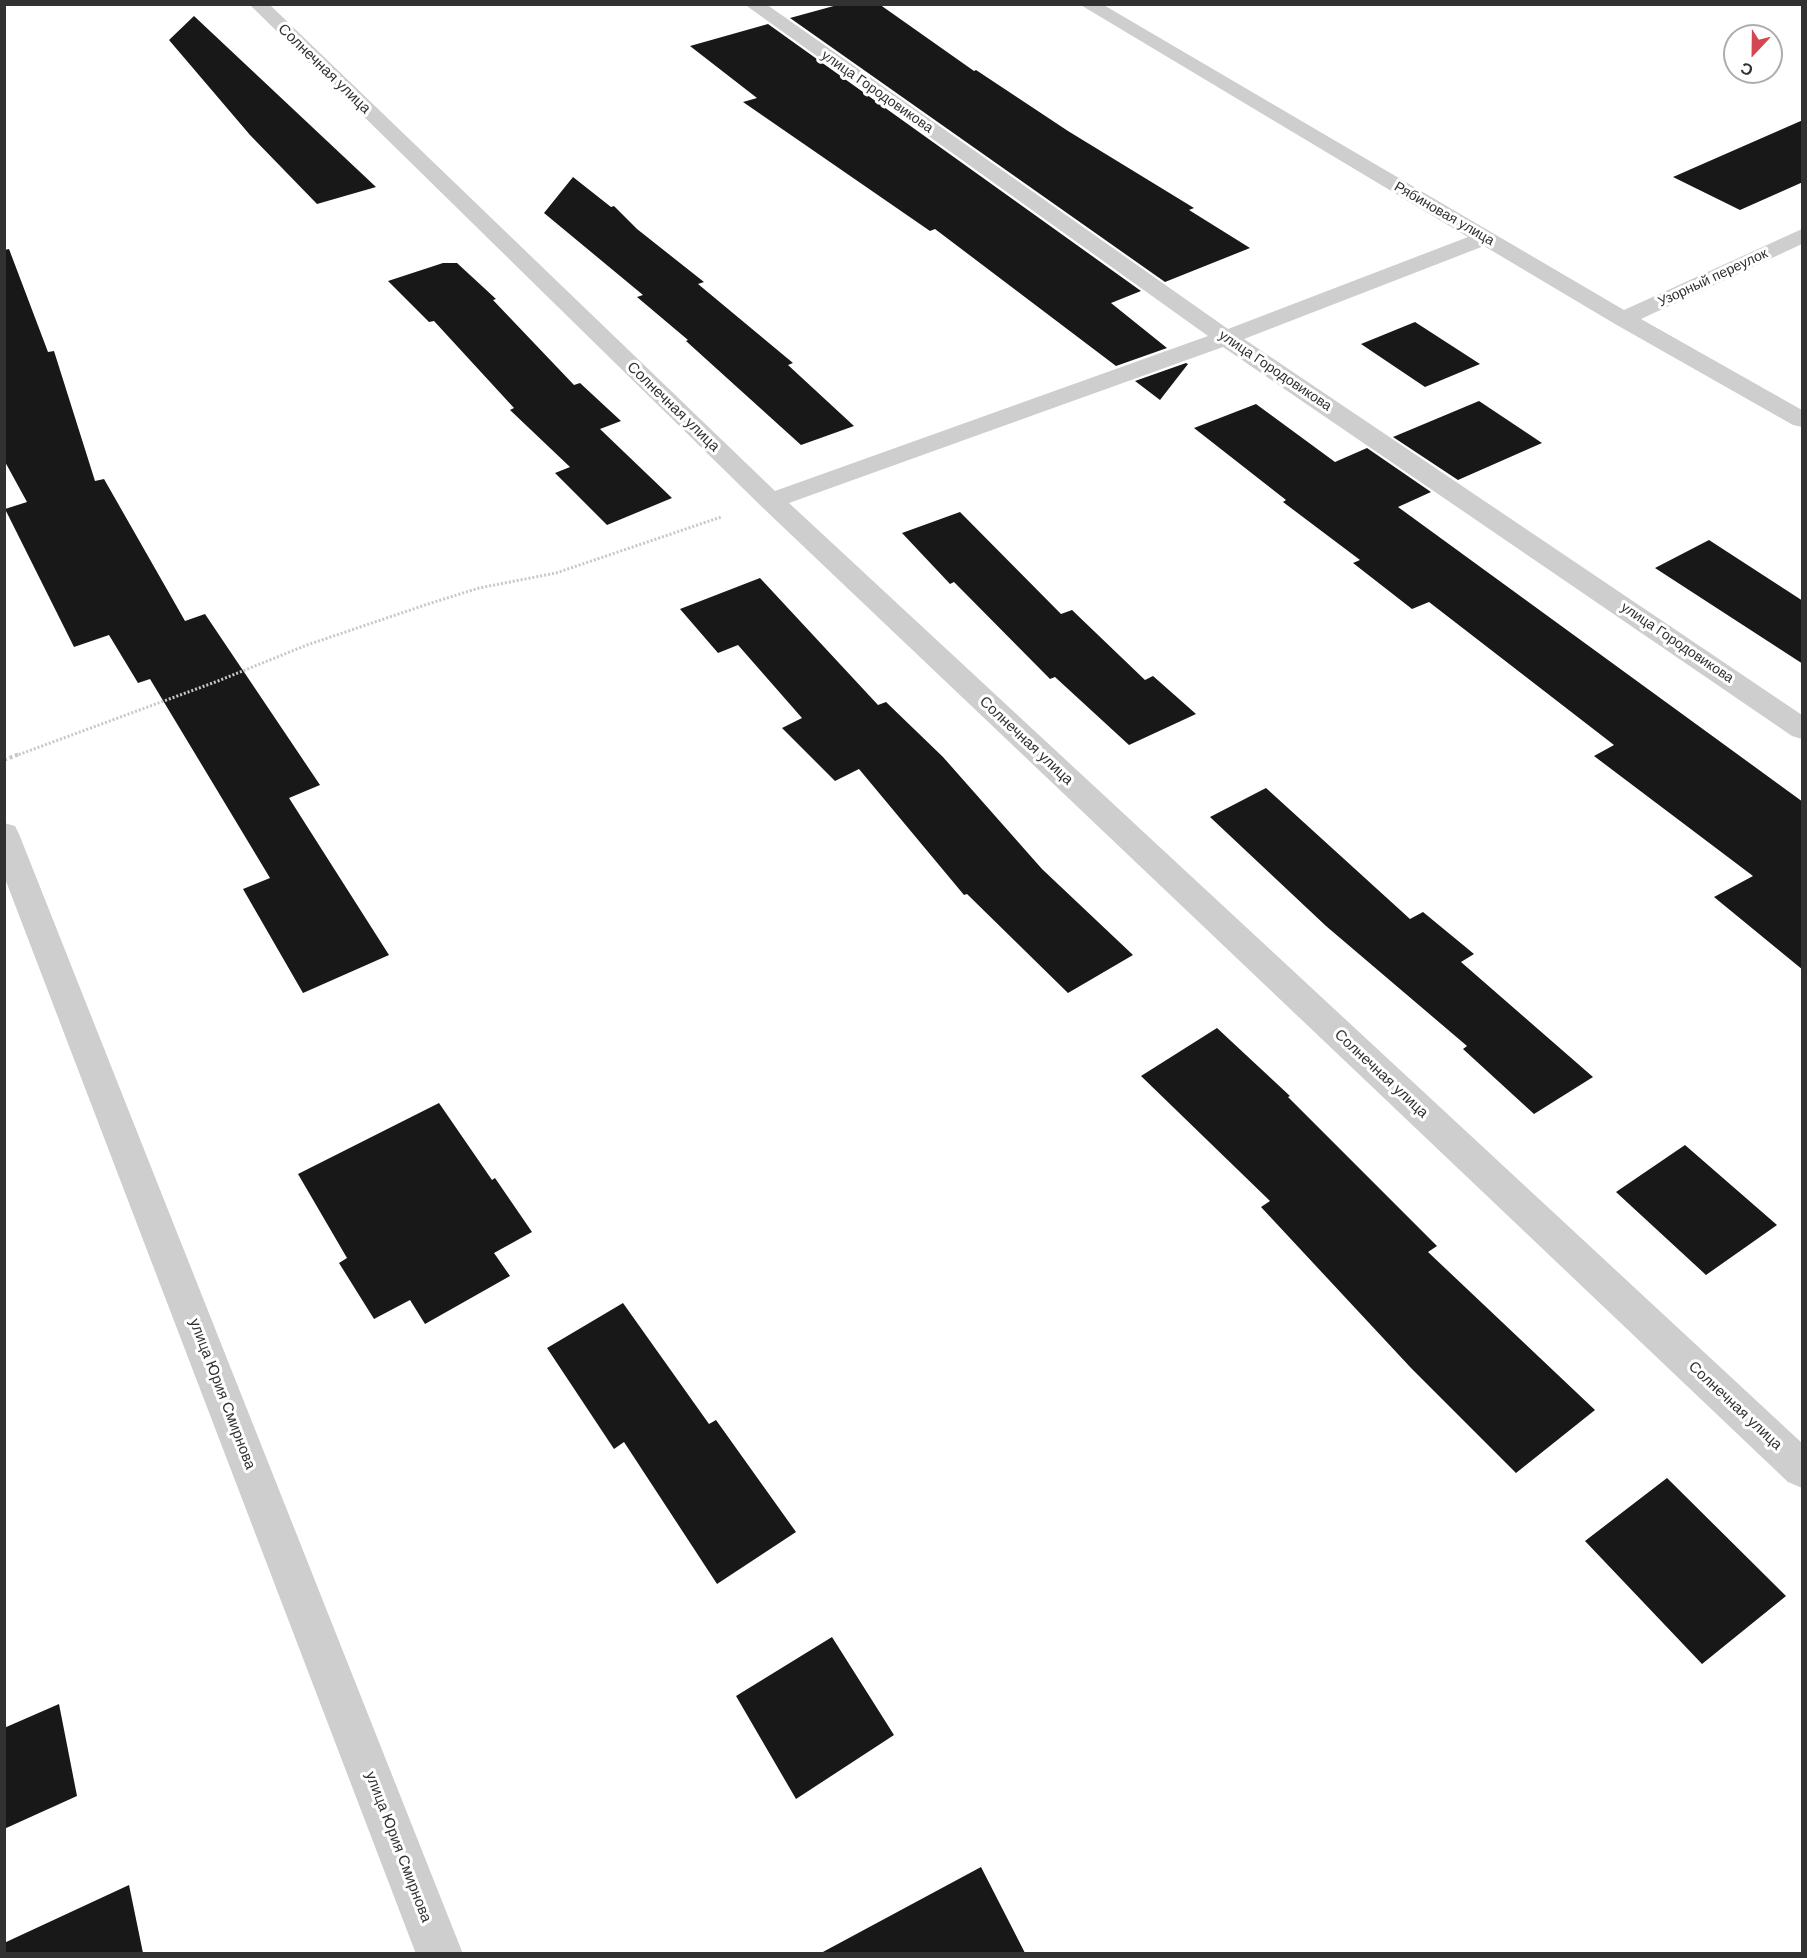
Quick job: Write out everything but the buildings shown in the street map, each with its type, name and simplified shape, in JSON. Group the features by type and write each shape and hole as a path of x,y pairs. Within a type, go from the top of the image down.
{"street":[{"name":"Солнечная улица","path":"258,4 771,501 1803,1469"},
{"name":"улица Городовикова","path":"753,4 1227,338 1803,729"},
{"name":"Рябиновая улица","path":"1088,4 1623,319 1803,420"},
{"name":"Узорный переулок","path":"1623,319 1803,236"},
{"path":"771,501 1227,338 1485,238"},
{"name":"улица Юрия Смирнова","path":"4,834 440,1953"}],"path":[{"path":"4,760 88,727 218,681 307,645 428,604 479,588 556,573 771,501"}]}
